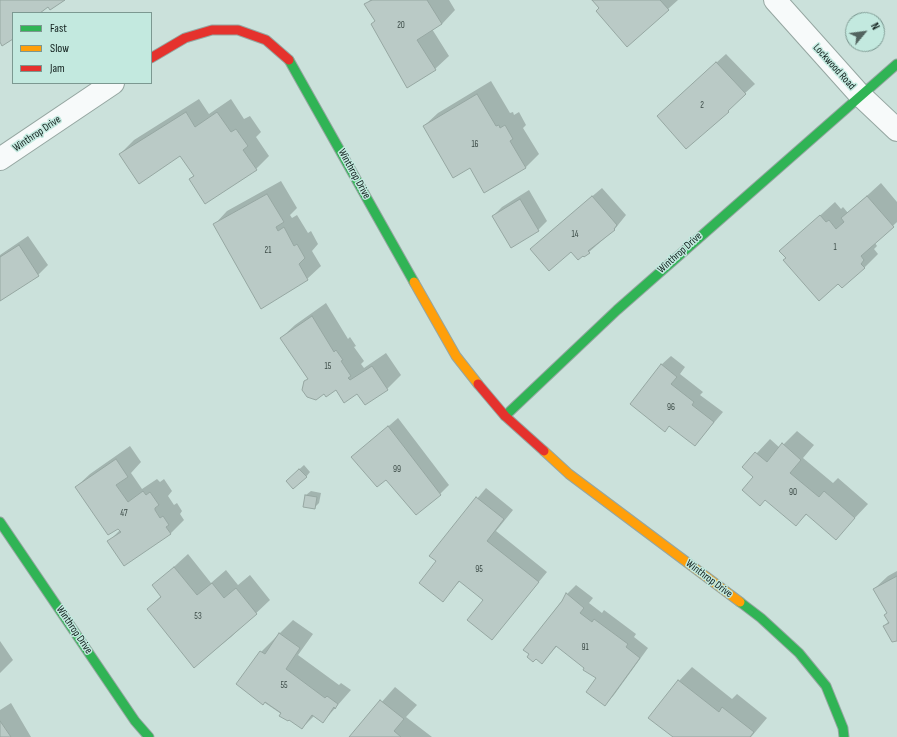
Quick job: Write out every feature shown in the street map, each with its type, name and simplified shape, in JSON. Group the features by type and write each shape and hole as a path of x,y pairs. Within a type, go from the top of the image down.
{"street":[{"name":"Lockwood Road","path":"776,0 860,95 897,130"},
{"name":"Winthrop Drive","path":"152,57 192,36 212,30 238,30 266,40 292,63 456,356 505,416 569,474 761,618 799,653 826,686 843,728 844,737"},
{"name":"Winthrop Drive","path":"505,416 616,310 897,64"},
{"name":"Winthrop Drive","path":"0,158 111,84"},
{"name":"Winthrop Drive","path":"0,522 135,721 149,737"}],"building":[{"path":"0,0 65,0 50,10 48,7 41,12 12,12 12,40 2,46 0,42"},
{"path":"372,0 427,0 442,24 417,40 436,70 407,88 371,24 375,21 364,4"},
{"path":"592,0 660,0 669,10 627,47 596,11 599,8"},
{"path":"716,62 746,94 728,111 729,112 686,149 657,116"},
{"path":"477,94 496,126 499,125 500,128 505,125 513,139 510,141 526,168 484,193 470,168 453,178 423,126"},
{"path":"186,112 195,127 217,112 231,132 236,129 248,146 243,150 257,170 205,204 189,179 194,176 180,156 139,184 119,154"},
{"path":"267,194 284,222 276,227 278,231 284,227 294,246 297,244 305,258 299,264 308,280 261,309 213,224"},
{"path":"592,196 617,225 614,229 615,230 588,251 590,253 584,257 583,256 578,260 571,252 549,271 530,249"},
{"path":"867,196 894,227 861,256 864,260 861,264 865,268 842,288 838,284 819,301 783,260 786,258 779,251 820,215 826,222 829,220 836,229 844,222 841,218"},
{"path":"520,199 539,231 511,248 492,216"},
{"path":"19,245 39,276 0,301 0,257"},
{"path":"312,316 334,352 336,350 343,360 341,361 351,376 348,378 350,380 372,366 388,390 365,405 357,394 344,403 336,390 326,397 324,394 316,400 307,397 302,390 304,381 308,379 280,338"},
{"path":"661,364 677,377 671,384 694,402 692,405 714,422 695,446 669,426 665,432 630,404"},
{"path":"388,426 441,495 416,515 386,480 377,487 351,457"},
{"path":"782,443 801,460 790,473 819,497 824,491 855,518 836,540 806,514 796,526 765,500 760,506 742,490 753,477 742,467 755,452 767,462"},
{"path":"116,459 128,477 116,485 128,502 143,491 146,495 150,492 159,505 155,508 155,510 160,518 163,516 169,525 166,527 171,534 124,566 107,541 121,532 118,529 108,535 75,487"},
{"path":"299,469 307,477 293,489 286,481"},
{"path":"305,495 317,497 315,509 303,507"},
{"path":"476,497 504,519 487,541 539,582 492,640 467,620 483,600 459,581 443,602 419,583 436,561 429,556"},
{"path":"174,567 197,595 212,583 224,598 236,588 257,614 194,668 147,609 161,597 152,585"},
{"path":"897,576 897,641 892,642 883,626 889,623 884,615 887,613 873,589"},
{"path":"566,593 584,608 580,613 592,622 594,619 628,644 626,647 640,658 605,706 586,692 596,678 583,670 584,668 556,646 542,664 536,659 533,662 527,657 529,654 523,650 562,601"},
{"path":"279,633 300,648 286,669 325,698 327,696 338,704 335,709 334,707 323,723 312,715 302,729 289,720 288,721 279,716 281,713 265,702 263,705 236,684 260,651 265,654"},
{"path":"678,680 719,712 722,707 754,732 750,737 673,737 648,718"},
{"path":"380,700 404,719 394,731 401,737 349,737"},
{"path":"0,721 11,737 0,737"}],"traffic: fast":[{"path":"289,60 414,282"},
{"path":"505,416 617,310 897,64"},
{"path":"0,522 135,721 149,737"},
{"path":"740,602 761,618 799,653 826,686 843,728 844,737"}],"traffic: slow":[{"path":"414,282 456,356 478,384"},
{"path":"544,451 569,474 740,602"}],"traffic: jam":[{"path":"152,57 185,38 212,30 238,30 266,40 289,60"},
{"path":"478,384 505,416 544,451"}]}
